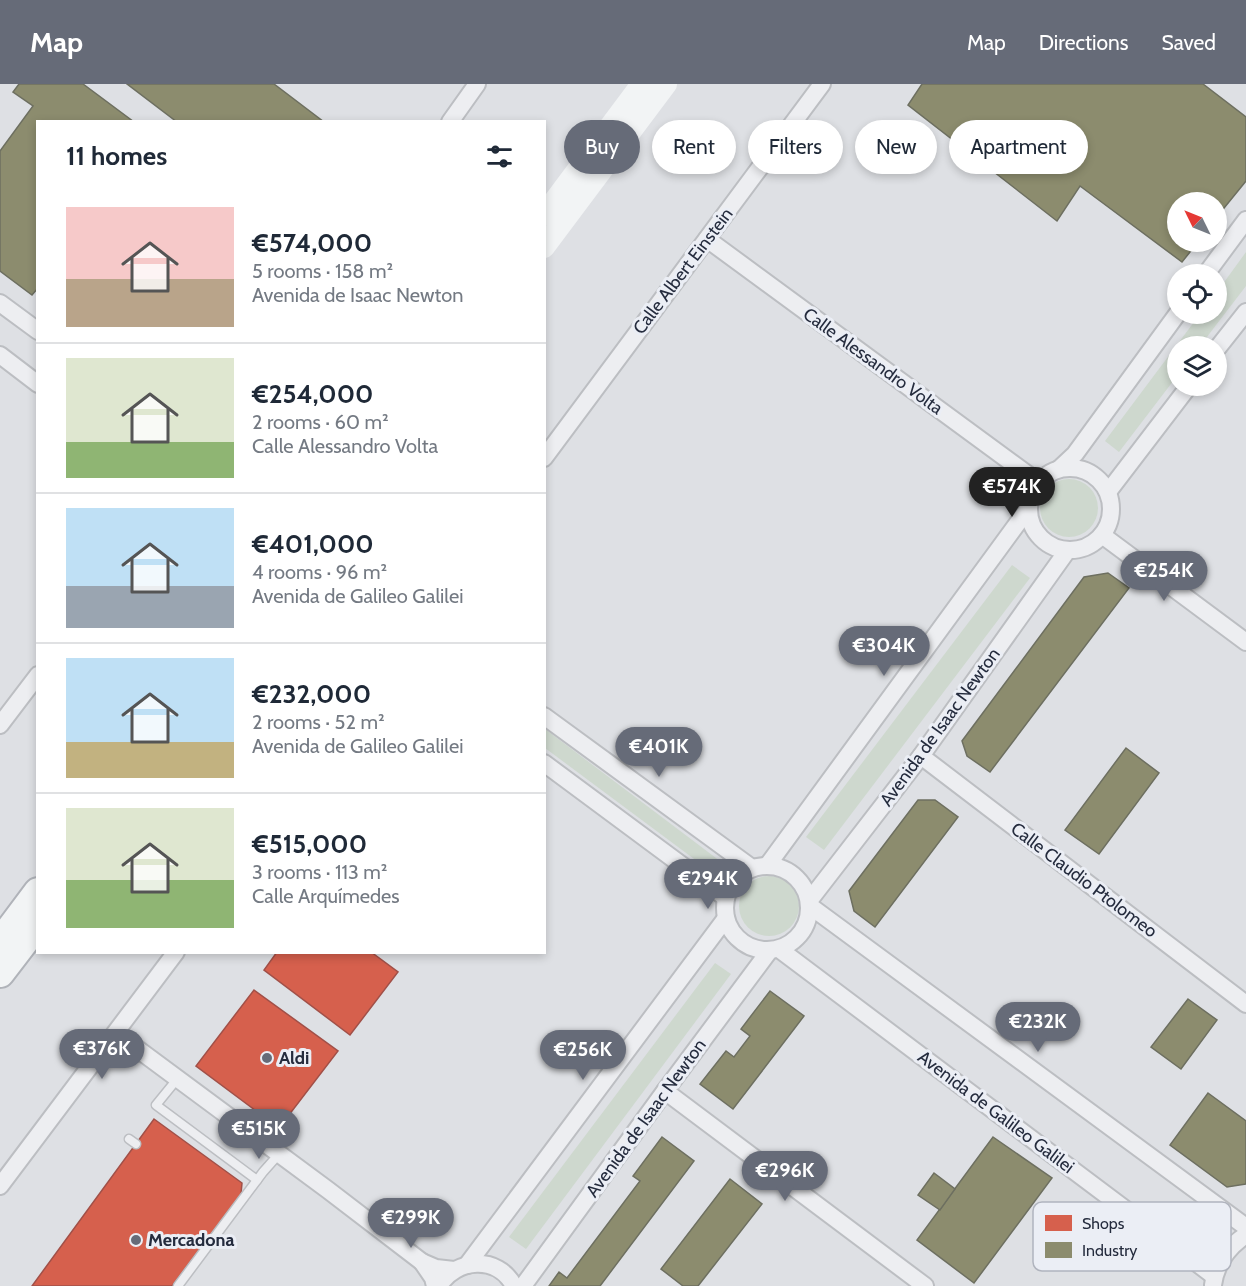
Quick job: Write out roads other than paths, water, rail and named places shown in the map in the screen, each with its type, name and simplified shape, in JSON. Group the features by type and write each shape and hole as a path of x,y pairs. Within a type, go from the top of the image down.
{"highway":[{"path":"0,943 36,895"},
{"path":"0,973 36,926"}],"main road":[{"path":"546,213 642,84"},
{"path":"546,244 666,84"}],"street":[{"path":"451,120 477,84"},
{"name":"Calle Albert Einstein","path":"546,455 822,84"},
{"path":"1213,264 1246,220"},
{"name":"Calle Alessandro Volta","path":"707,239 1038,482"},
{"path":"0,303 36,330"},
{"path":"1227,336 1246,312"},
{"path":"1059,469 1074,468 1088,472 1100,480 1111,502 1111,514 1102,535 1087,547 1077,550 1052,547 1039,538 1031,524 1028,509 1031,495 1038,482 1059,469 1075,454 1170,324"},
{"path":"0,355 36,382"},
{"path":"1107,492 1181,396"},
{"path":"760,867 1028,509"},
{"path":"1102,535 1246,642"},
{"name":"Avenida de Isaac Newton","path":"810,903 921,756 1067,550"},
{"path":"0,725 36,678"},
{"path":"546,717 760,867"},
{"name":"Calle Claudio Ptolomeo","path":"921,756 1246,1004"},
{"path":"546,764 726,898"},
{"path":"760,867 779,867 790,872 799,879 810,903 808,920 802,933 791,943 774,950 755,949 742,942 732,932 726,918 726,898 732,886 741,876 760,867"},
{"path":"810,903 1212,1202"},
{"path":"423,1262 437,1286 460,1267 726,918"},
{"name":"Avenida de Isaac Newton","path":"523,1286 665,1091 774,950"},
{"name":"Avenida de Galileo Galilei","path":"774,950 1108,1202"},
{"path":"0,1186 175,954"},
{"path":"116,1033 423,1262 436,1268 480,1263 492,1266 503,1273 514,1286"},
{"path":"665,1091 925,1286"},
{"path":"1231,1216 1246,1227"},
{"path":"1231,1247 1246,1235"},
{"name":"Avenida de Galileo Galilei","path":"1200,1271 1213,1281"}],"lane":[{"path":"178,1078 156,1105 257,1180"},
{"path":"178,1286 279,1154"}],"place":[{"name":"Aldi","path":"267,1058"},
{"name":"Mercadona","path":"136,1240"}]}
